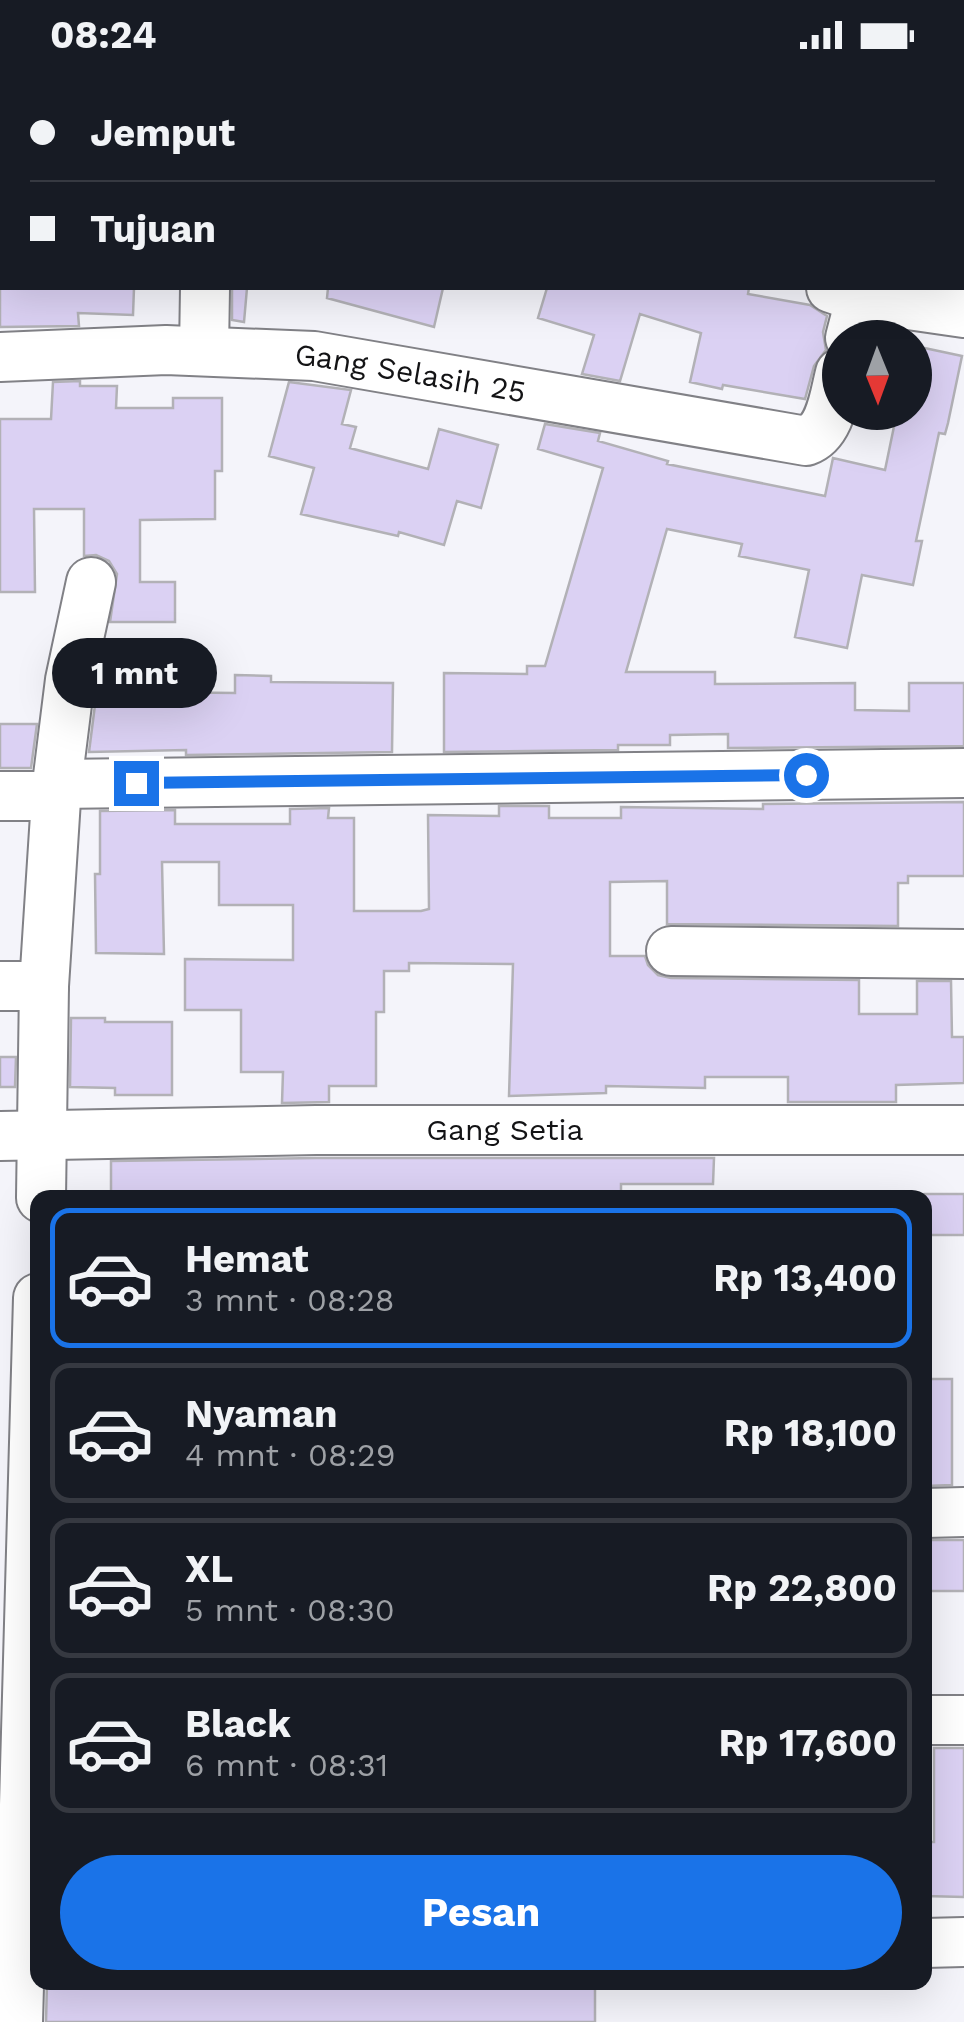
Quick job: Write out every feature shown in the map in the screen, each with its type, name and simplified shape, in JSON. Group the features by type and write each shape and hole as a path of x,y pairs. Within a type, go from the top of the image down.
{"street":[{"path":"204,290 204,351"},
{"path":"851,303 964,313"},
{"name":"Gang Selasih 25","path":"0,357 166,350 314,356 806,441 817,437 822,429"},
{"path":"39,1190 22,1136 22,986 57,790 70,680 91,582"},
{"path":"0,796 57,790 964,774"},
{"path":"672,952 964,954"},
{"name":"Gang Setia","path":"22,1136 316,1130 964,1130"},
{"path":"0,1314 30,1314"},
{"path":"30,1355 16,1438 25,1504 30,1651"},
{"path":"932,1513 964,1512"},
{"path":"18,2022 28,1931 12,1810 30,1720"},
{"path":"932,1720 964,1720"},
{"path":"932,1944 964,1942"}],"building":[{"path":"0,290 134,290 133,315 78,313 79,326 0,327"},
{"path":"232,290 247,290 244,322 232,320"},
{"path":"328,290 443,290 434,327 327,298"},
{"path":"546,290 749,290 748,294 810,305 827,316 822,320 822,355 814,366 805,399 690,382 701,333 640,314 620,381 582,374 594,335 538,318"},
{"path":"932,350 962,356 945,434 939,433 916,541 922,541 913,585 862,575 847,648 795,637 809,570 739,556 742,544 667,529 626,672 715,672 715,684 855,683 855,710 909,711 909,683 964,683 964,746 728,748 728,734 670,735 670,745 618,745 618,750 444,752 444,673 527,674 527,666 545,666 603,468 538,449 545,424 600,433 598,441 668,461 667,464 825,496 833,458 885,470 893,430 932,430"},
{"path":"80,381 80,386 117,386 116,408 173,408 173,398 222,398 222,471 215,471 215,519 140,520 140,582 175,582 175,622 110,622 117,574 109,561 96,555 84,556 84,509 34,509 35,592 0,592 0,419 51,419 53,382"},
{"path":"289,382 351,390 342,424 356,427 350,448 428,469 439,429 498,445 481,508 457,501 444,545 399,532 398,536 301,514 314,468 269,456"},
{"path":"235,675 271,676 271,682 393,683 392,752 89,752 96,697 150,692 235,693"},
{"path":"0,724 37,724 31,768 0,768"},
{"path":"964,802 964,876 908,876 908,883 898,883 898,926 667,924 667,881 610,882 610,956 645,956 658,975 859,980 859,1014 917,1014 917,981 951,981 952,1037 964,1037 964,1083 896,1085 896,1102 788,1102 788,1077 705,1077 705,1088 606,1086 606,1093 509,1096 513,964 409,963 409,971 384,971 384,1012 376,1012 376,1086 329,1086 329,1102 282,1103 283,1072 241,1072 241,1010 185,1010 185,959 293,960 293,905 219,905 219,862 162,862 164,954 96,953 95,874 100,874 100,811 175,810 175,824 290,824 290,809 329,808 328,818 354,818 354,911 421,911 429,909 428,815 499,816 499,806 549,806 549,818 621,818 621,807 763,809 763,804"},
{"path":"71,1018 172,1022 172,1095 115,1095 115,1088 70,1087"},
{"path":"0,1057 16,1057 15,1087 0,1087"},
{"path":"714,1158 713,1184 621,1184 621,1190 111,1190 111,1161"},
{"path":"932,1194 964,1194 964,1235 932,1235"},
{"path":"932,1379 952,1379 952,1485 932,1486"},
{"path":"932,1540 964,1540 964,1591 932,1591"},
{"path":"934,1748 964,1748 964,1897 932,1896"},
{"path":"47,1990 595,1990 595,2022 46,2022"}],"route":[{"path":"136,783 806,775"}]}
